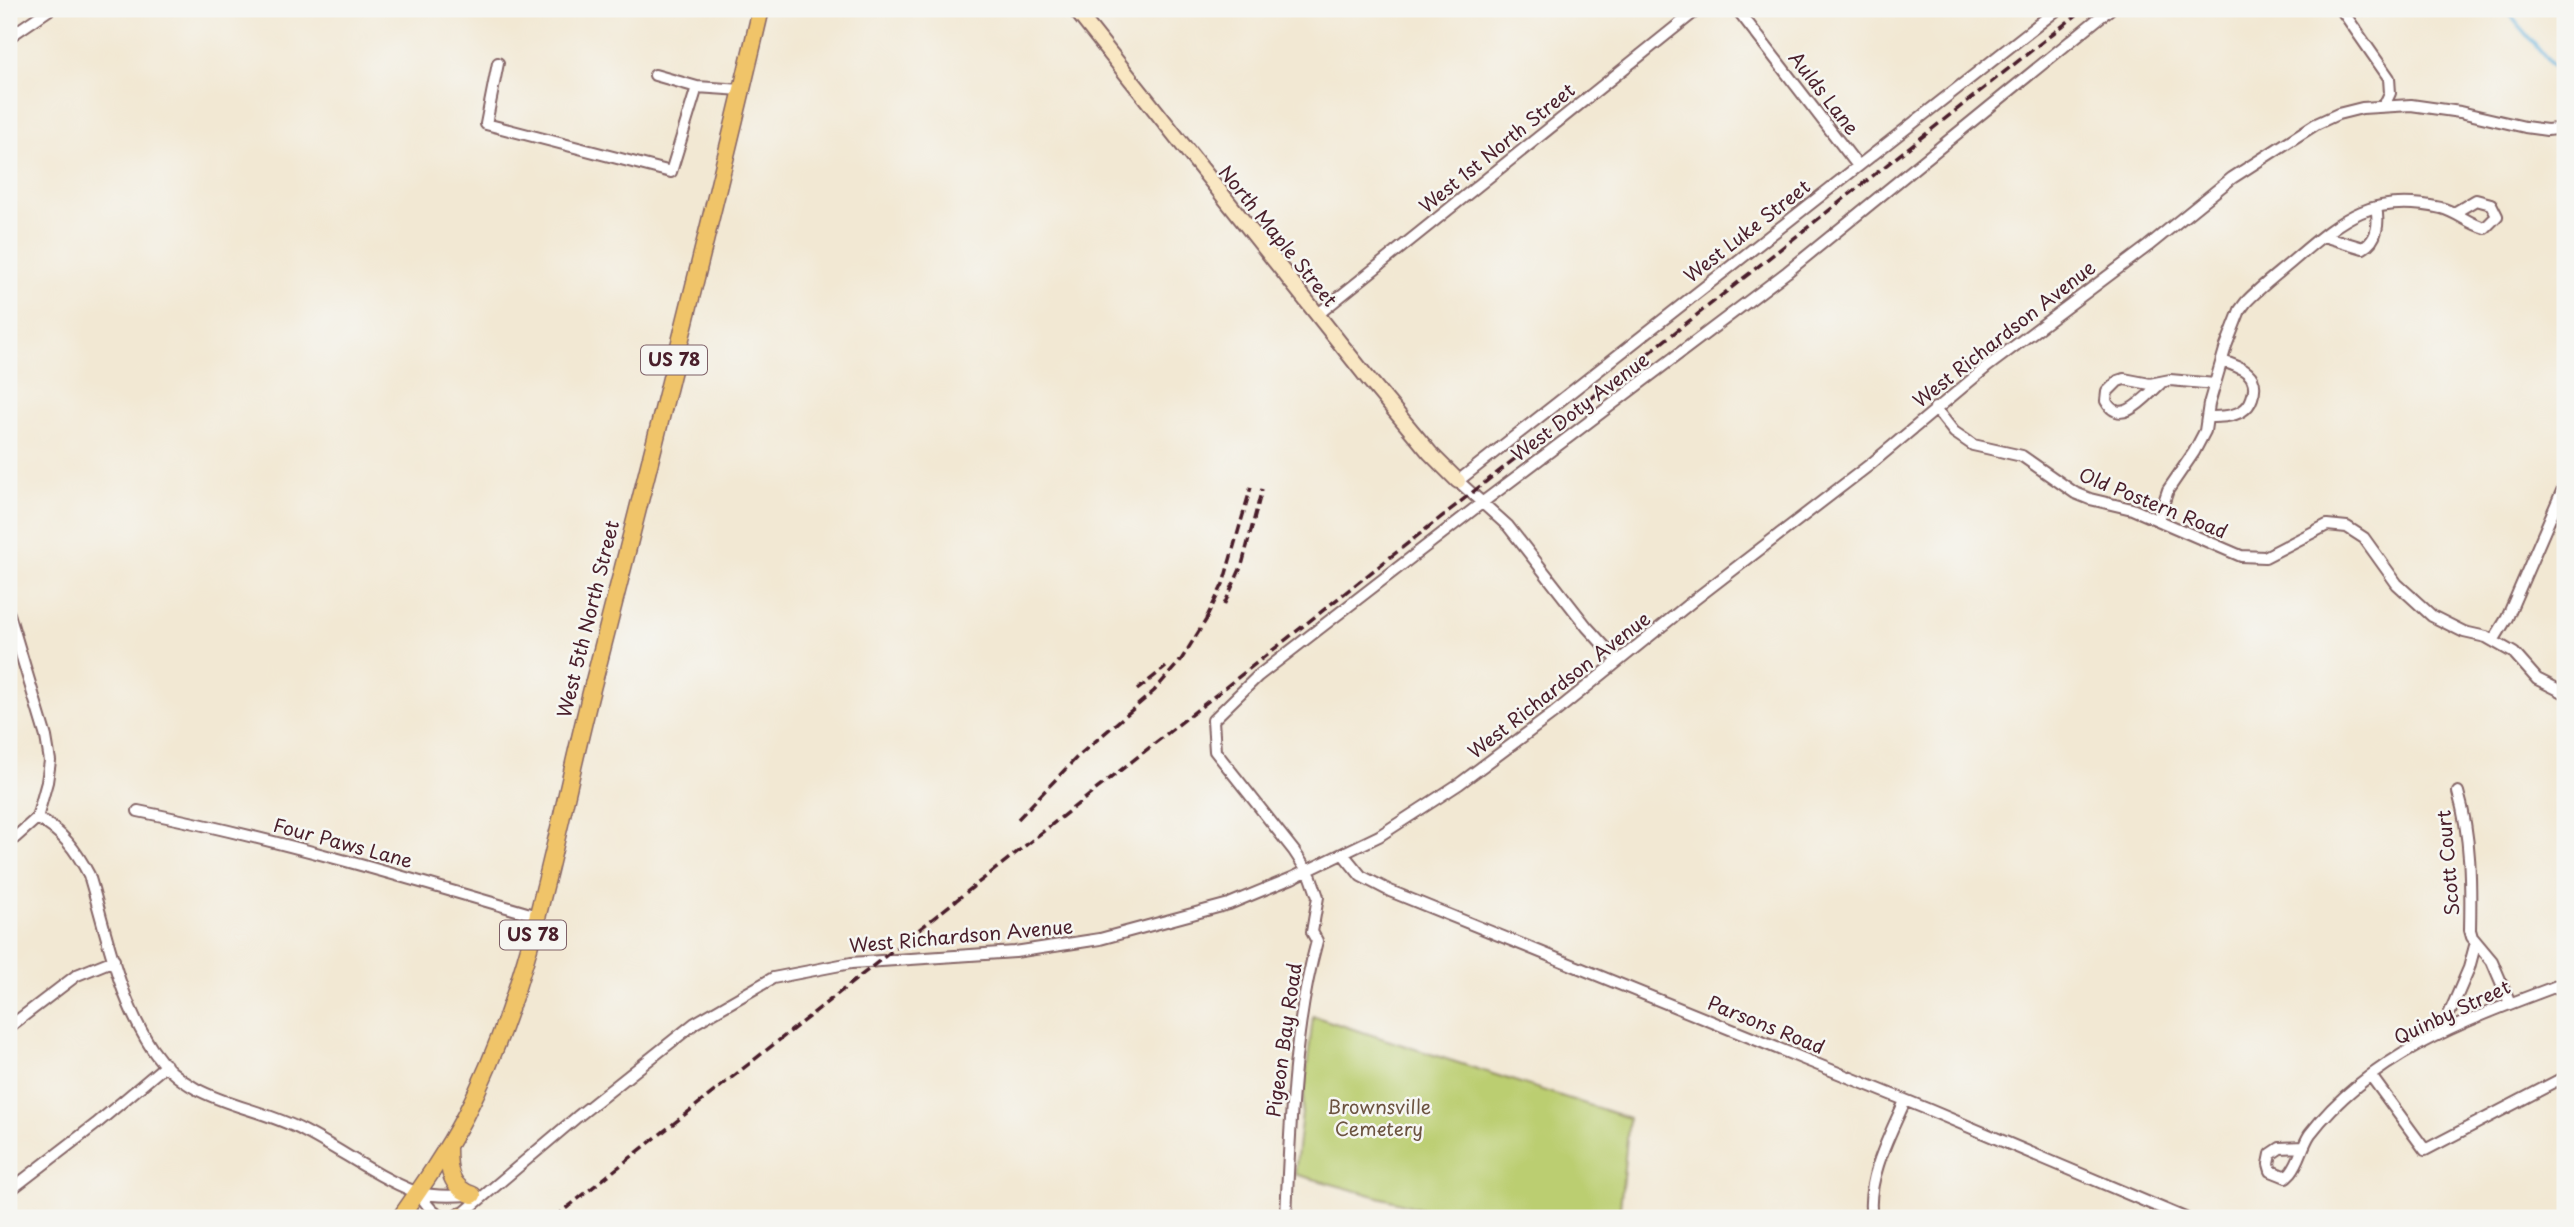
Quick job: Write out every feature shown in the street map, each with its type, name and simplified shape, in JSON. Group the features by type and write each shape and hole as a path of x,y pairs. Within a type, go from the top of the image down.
{"main road":[{"name":"West 5th North Street","path":"400,1218 448,1148 477,1090 528,955 761,9"},
{"path":"448,1148 449,1170 453,1181 465,1192 473,1195"}],"street":[{"path":"9,37 50,9"},
{"name":"North Maple Street","path":"1075,9 1317,315 1430,453 1458,481"},
{"name":"West 1st North Street","path":"1317,315 1698,9"},
{"name":"Aulds Lane","path":"1737,9 1858,166"},
{"name":"West Luke Street","path":"1458,481 2058,9"},
{"name":"West Doty Avenue","path":"1307,871 1215,751 1213,720 1258,676 1787,272 2110,9"},
{"path":"2341,9 2389,78 2390,93 2384,106"},
{"path":"498,63 486,124 671,172 697,87"},
{"path":"655,75 697,87 742,90"},
{"name":"West Richardson Avenue","path":"418,1192 436,1216 459,1217 695,1023 773,978 851,963 1015,952 1100,939 1229,904 1343,854 1399,823 1460,784 1554,713 1872,463 1935,408 2148,246 2232,178 2295,135 2338,114 2384,106 2436,108 2525,127 2547,130 2565,128"},
{"path":"2158,520 2168,490 2205,431 2232,328 2246,302 2348,217 2376,207 2405,203 2454,213"},
{"path":"2323,236 2363,248 2370,244 2377,229 2376,207"},
{"path":"2208,417 2244,410 2251,402 2255,390 2254,379 2247,371 2222,361"},
{"path":"2161,383 2130,410 2114,410 2106,401 2107,392 2124,379 2150,384 2170,380 2216,384"},
{"name":"Old Postern Road","path":"1935,408 1954,432 1973,445 2022,456 2075,493 2132,509 2241,556 2265,557 2327,525 2347,527 2364,538 2397,584 2432,616 2464,632 2493,641 2514,653 2537,679 2565,693"},
{"path":"1458,481 1508,526 1587,627 1618,661"},
{"path":"2493,641 2507,618 2565,484"},
{"path":"9,614 46,737 50,761 37,818 9,844"},
{"name":"Scott Court","path":"2458,792 2468,844 2470,930 2492,961 2511,1003"},
{"name":"Four Paws Lane","path":"138,811 345,861 537,916"},
{"path":"37,818 57,829 89,875 132,1012 152,1049 166,1065 211,1098 302,1129 418,1192"},
{"name":"Parsons Road","path":"1343,854 1360,876 1390,891 2185,1218"},
{"name":"Pigeon Bay Road","path":"1286,1218 1290,1121 1307,978 1317,941 1312,932 1318,897 1307,871"},
{"path":"2441,1033 2469,968 2476,942"},
{"path":"9,1027 77,975 114,960"},
{"name":"Quinby Street","path":"2304,1147 2310,1135 2327,1116 2371,1076 2404,1051 2511,1003 2565,983"},
{"path":"9,1191 96,1124 166,1065"},
{"path":"2371,1076 2425,1150 2565,1077"},
{"path":"1872,1218 1870,1202 1873,1181 1905,1101"},
{"name":"West Richardson Avenue","path":"418,1192 452,1196 473,1195 506,1177"}],"green space":[{"name":"Brownsville Cemetery","path":"1313,1016 1629,1118 1619,1218 1455,1218 1295,1174"}],"waterway":[{"path":"2505,9 2565,81"}],"railway":[{"path":"554,1218 2084,9"},
{"path":"1206,619 1223,584 1251,487"},
{"path":"1224,605 1242,565 1262,489"},
{"path":"1018,819 1078,756 1154,691 1181,660 1211,612"},
{"path":"1137,690 1166,667"}]}
